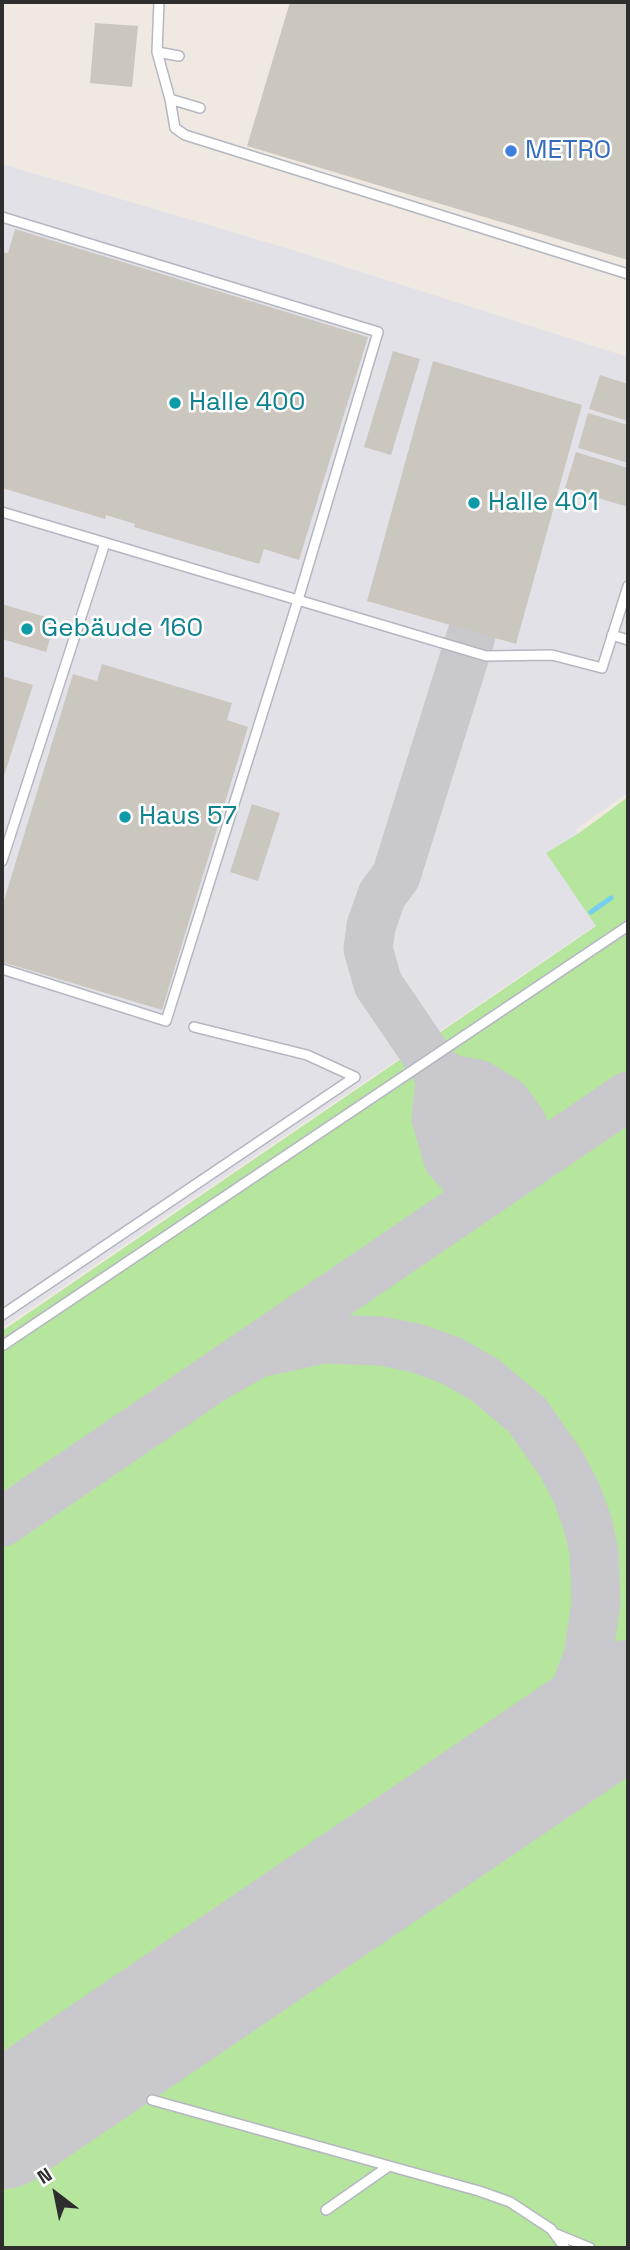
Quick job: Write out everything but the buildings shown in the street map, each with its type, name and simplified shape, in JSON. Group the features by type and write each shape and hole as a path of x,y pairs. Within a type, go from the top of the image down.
{"lane":[{"path":"159,2 157,52 170,99 174,128 185,135 628,274"},
{"path":"157,52 179,57"},
{"path":"170,99 200,108"},
{"path":"2,217 378,332 298,600 166,1021 2,969"},
{"path":"2,512 486,656 552,655 602,668 628,586"},
{"path":"2,861 105,542"},
{"path":"612,635 628,640"},
{"path":"2,1346 628,926"},
{"path":"2,1315 355,1077 307,1055 194,1027"},
{"path":"152,2100 510,2202 541,2221 555,2233 565,2248"},
{"path":"326,2210 390,2166"},
{"path":"555,2233 590,2248"}],"shaded area":[{"path":"2,164 283,247 628,357 628,793 576,829 578,833 546,853 596,925 2,1328"}],"green space":[{"path":"628,797 628,2248 2,2248 2,1331 596,926 546,853"}],"waterway":[{"path":"591,912 611,898"}],"taxiway":[{"path":"471,636 396,876 382,895 371,926 368,949 378,984 491,1150 518,1163 532,1161"},
{"path":"437,1070 450,1079 478,1084 506,1101 522,1123 532,1148 529,1163"},
{"path":"437,1071 440,1081 436,1118 448,1159 467,1180 493,1188"},
{"path":"2,1522 628,1096"},
{"path":"220,1374 258,1353 323,1339 381,1341 416,1348 452,1361 485,1380 527,1415 562,1465 577,1494 594,1552 596,1604 588,1656 573,1696 548,1737 518,1770 475,1806"}],"runway":[{"path":"2,2127 628,1702"}],"place":[{"name":"METRO","path":"511,151"},
{"name":"Halle 400","path":"175,403"},
{"name":"Halle 401","path":"474,503"},
{"name":"Gebäude 160","path":"27,629"},
{"name":"Haus 57","path":"125,817"}]}
